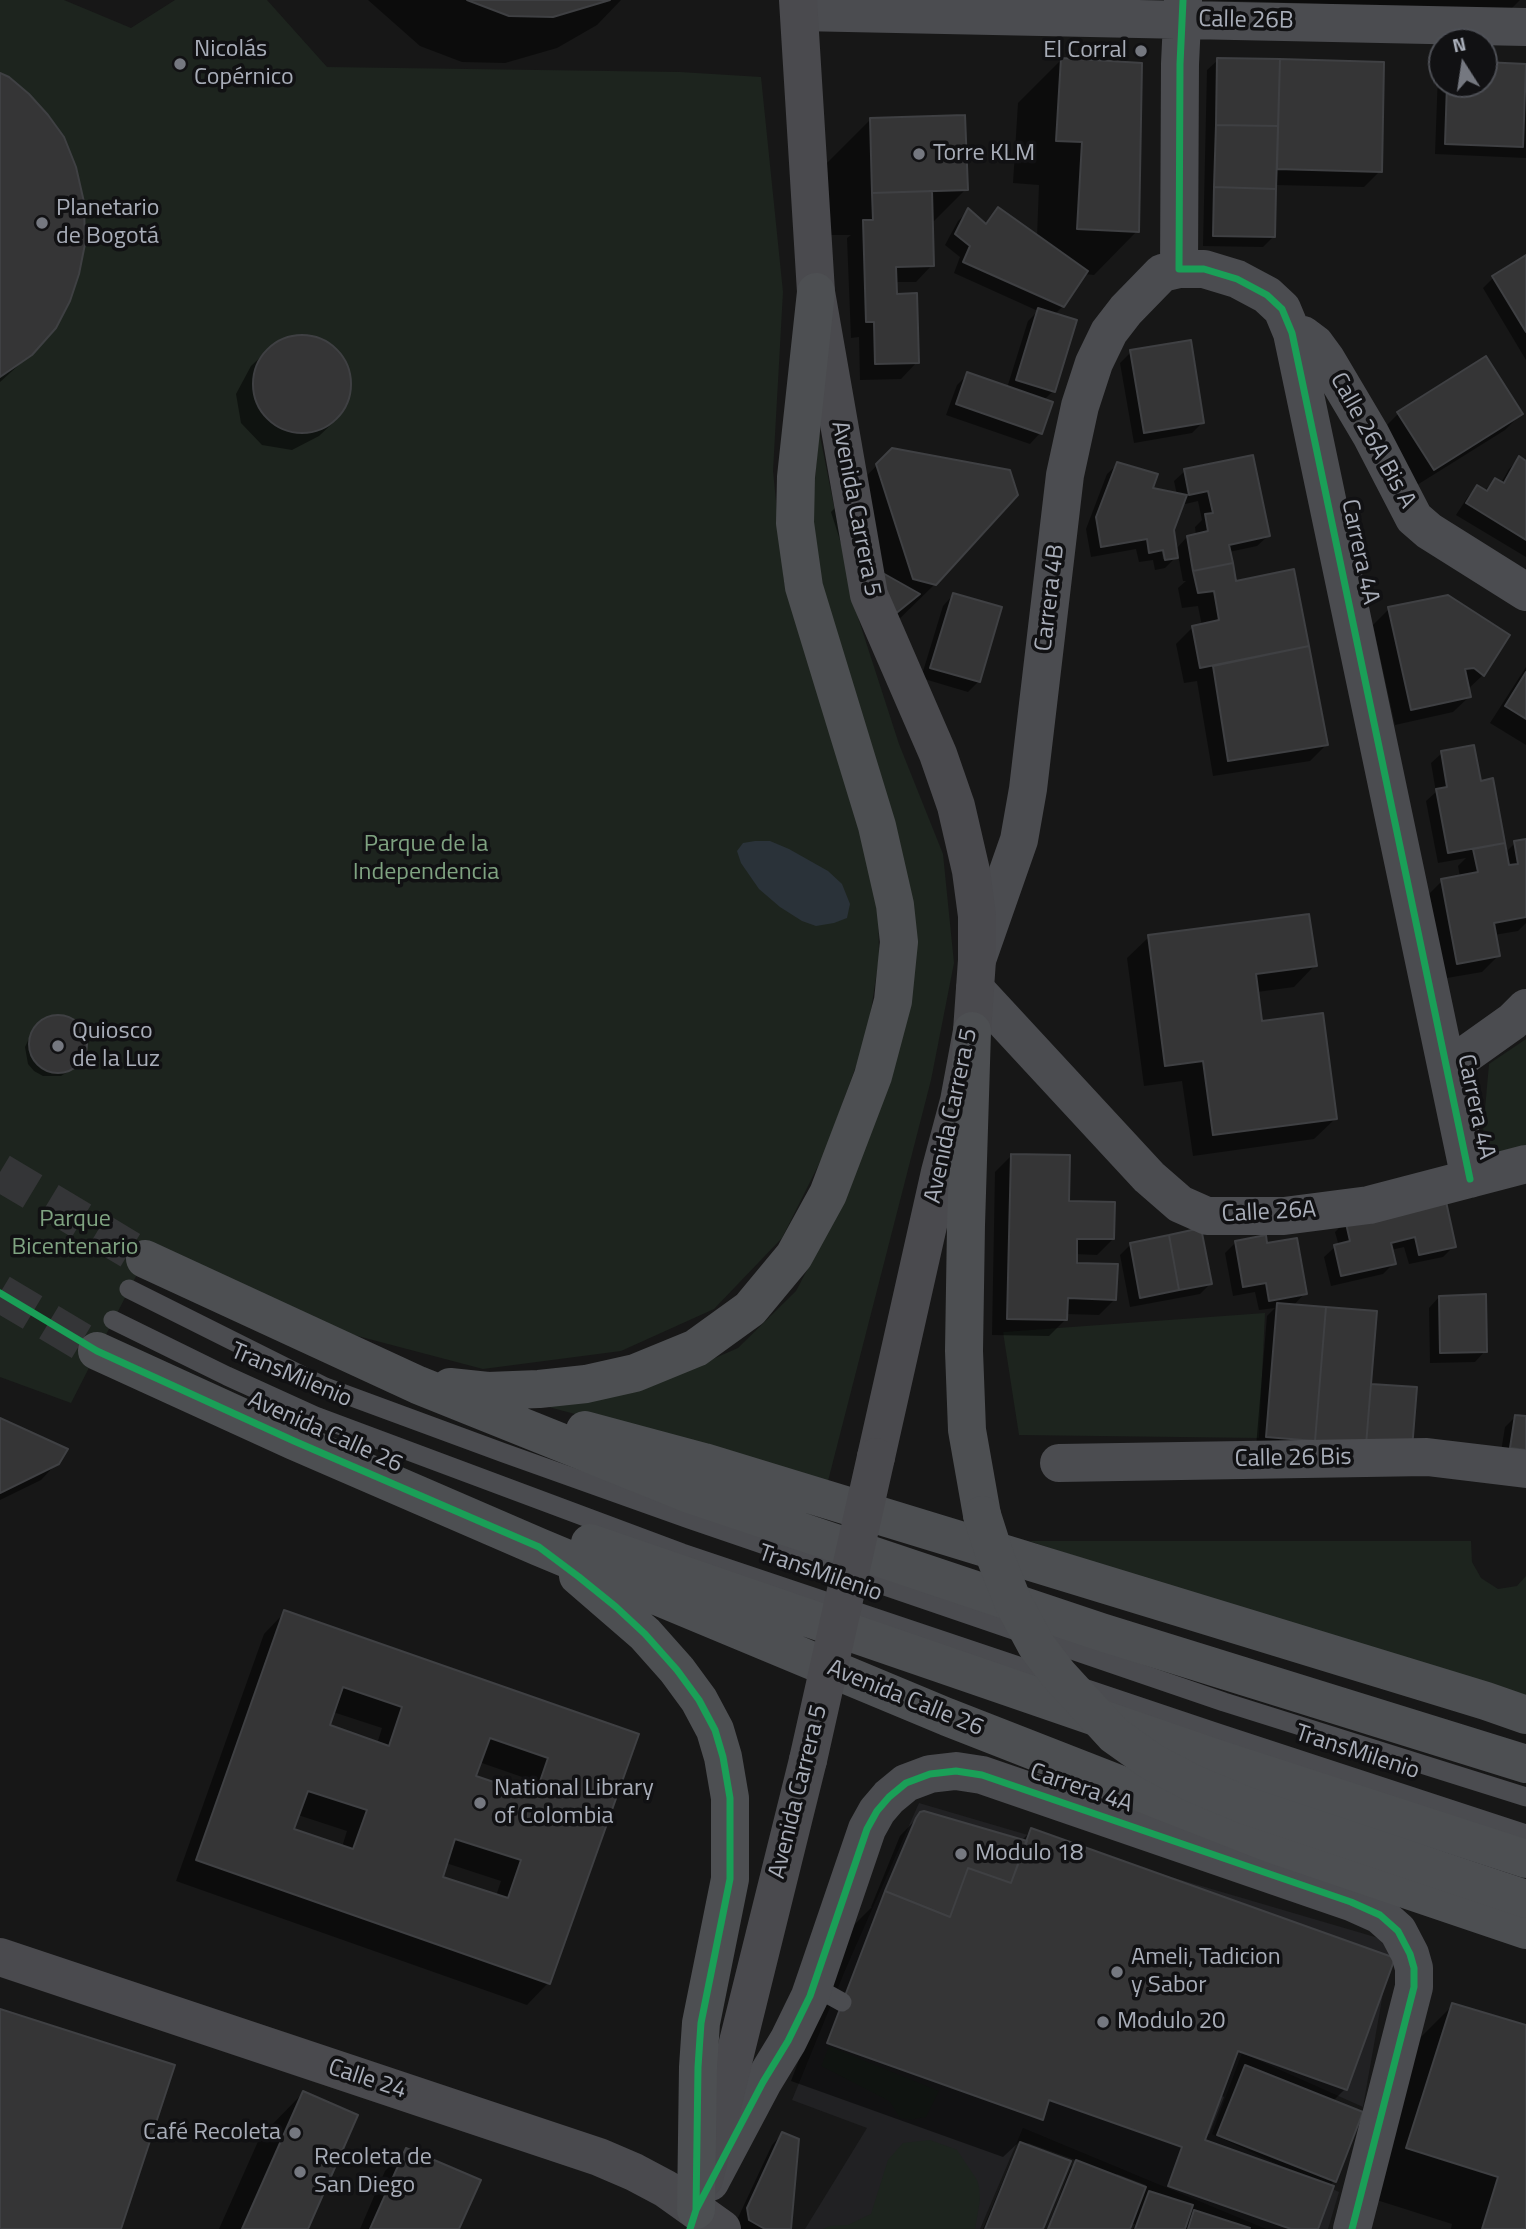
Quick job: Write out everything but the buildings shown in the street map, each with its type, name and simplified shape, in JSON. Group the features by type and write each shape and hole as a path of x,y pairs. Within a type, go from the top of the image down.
{"main road":[{"name":"Avenida Carrera 5","path":"703,2223 940,1172 959,1101 972,1031 976,974 977,916 971,871 956,806 938,754 869,595 816,292 799,6"},
{"path":"418,1385 488,1391 586,1384 635,1373 696,1348 750,1309 794,1256 828,1194 873,1076 893,1001 899,942 895,905 877,826 804,587 795,523 796,477 816,292"},
{"path":"972,1031 965,1225 964,1372 967,1430 982,1515 996,1559 1013,1602 1036,1645 1058,1674 1114,1735 1152,1762 1194,1784 1247,1806 1526,1899"},
{"path":"137,1274 692,1496 1101,1632 1526,1764"},
{"name":"Avenida Calle 26","path":"105,1336 294,1441 539,1548 947,1717 1272,1844 1526,1930"},
{"path":"418,1385 704,1462 1486,1701 1526,1716"},
{"name":"Avenida Calle 26","path":"294,1441 1201,1754 1526,1859"},
{"path":"539,1548 616,1607 677,1670 710,1720 723,1757 730,1798 732,1839 730,1879 701,2023 698,2067 703,2223"},
{"name":"Calle 24","path":"0,1957 599,2157 666,2189 703,2223"}],"street":[{"name":"Calle 26B","path":"799,6 1183,10 1526,27"},
{"path":"1179,269 1180,64 1183,10"},
{"name":"Carrera 4A","path":"1179,269 1204,269 1237,279 1267,295 1282,309 1292,333 1470,1179"},
{"name":"Carrera 4B","path":"976,974 1019,840 1030,775 1065,475 1080,406 1094,363 1109,332 1162,273 1179,269"},
{"name":"Calle 26A Bis A","path":"1292,333 1303,335 1315,344 1326,359 1371,435 1415,518 1429,531 1526,592"},
{"name":"Calle 26A","path":"976,974 1149,1177 1180,1204 1207,1216 1284,1216 1369,1205 1526,1164"},
{"path":"1447,1068 1513,1021 1526,1008"},
{"name":"Calle 26 Bis","path":"1059,1463 1427,1457 1526,1469"},
{"name":"Carrera 4A","path":"703,2223 763,2082 788,2041 827,1994 867,1829 877,1811 906,1783 930,1773 956,1771 982,1775 1351,1902 1389,1922 1405,1941 1414,1968 1414,1986 1352,2229"}],"lane":[{"name":"TransMilenio","path":"137,1274 325,1387 689,1519 1224,1702 1526,1797"},
{"name":"TransMilenio","path":"105,1336 227,1376 315,1416 682,1553 1526,1834"}],"shaded area":[{"path":"770,841 828,871 842,884 850,904 847,918 816,926 802,921 780,907 759,889 741,863 737,851 743,843"},
{"name":"Modulo 20","path":"919,1803 1392,1942 1363,2107 1242,2053 1212,2134 1339,2192 1328,2229 1266,2229 1023,2128 980,2229 805,2229 867,2128 792,2100 846,1968"}],"green space":[{"name":"Parque de la Independencia","path":"0,0 64,0 131,28 175,0 267,0 327,67 680,72 761,77 783,292 773,471 784,581 878,885 879,958 867,1036 824,1154 782,1238 714,1309 621,1351 483,1369 350,1334 152,1245 71,1403 0,1377"},
{"path":"819,431 853,602 899,744 943,854 954,963 931,1080 828,1481 541,1405 639,1391 738,1348 796,1291 826,1234 914,961 810,540"},
{"path":"1526,1039 1526,1147 1496,1156 1482,1143 1489,1064"},
{"path":"1265,1313 1259,1438 1019,1435 1003,1332"},
{"path":"1029,1541 1471,1541 1472,1562 1481,1578 1498,1589 1517,1586 1526,1576 1526,1704"},
{"path":"829,2046 939,2091 926,2117 910,2120 900,2118 889,2101 821,2066"},
{"path":"930,2140 957,2150 977,2180 980,2200 975,2229 823,2229 848,2225 871,2214 888,2160 903,2143"}],"tunnel":[{"path":"0,1172 145,1259"},
{"path":"0,1293 97,1351"}],"cycle path":[{"path":"1183,0 1179,269 1204,269 1237,279 1267,295 1282,309 1292,333 1470,1179"},
{"path":"0,1293 97,1351 294,1441 539,1547 616,1607 677,1670 699,1700 715,1730 730,1798 730,1879 701,2023 696,2210"},
{"path":"690,2229 696,2210 810,1996 867,1829 877,1811 906,1783 930,1774 956,1771 982,1775 1351,1902 1380,1915 1398,1931 1410,1954 1414,1968 1414,1987 1352,2229"}],"place":[{"name":"El Corral","path":"1141,51"},
{"name":"Nicolás Copérnico","path":"180,64"},
{"name":"Torre KLM","path":"919,154"},
{"name":"Planetario de Bogotá","path":"42,223"},
{"name":"Quiosco de la Luz","path":"58,1046"},
{"name":"National Library of Colombia","path":"480,1803"},
{"name":"Modulo 18","path":"961,1854"},
{"name":"Ameli, Tadicion y Sabor","path":"1117,1972"},
{"name":"Modulo 20","path":"1103,2022"},
{"name":"Café Recoleta","path":"295,2133"},
{"name":"Recoleta de San Diego","path":"300,2172"}],"park label":[{"name":"Parque Bicentenario","path":"75,1234"}]}
